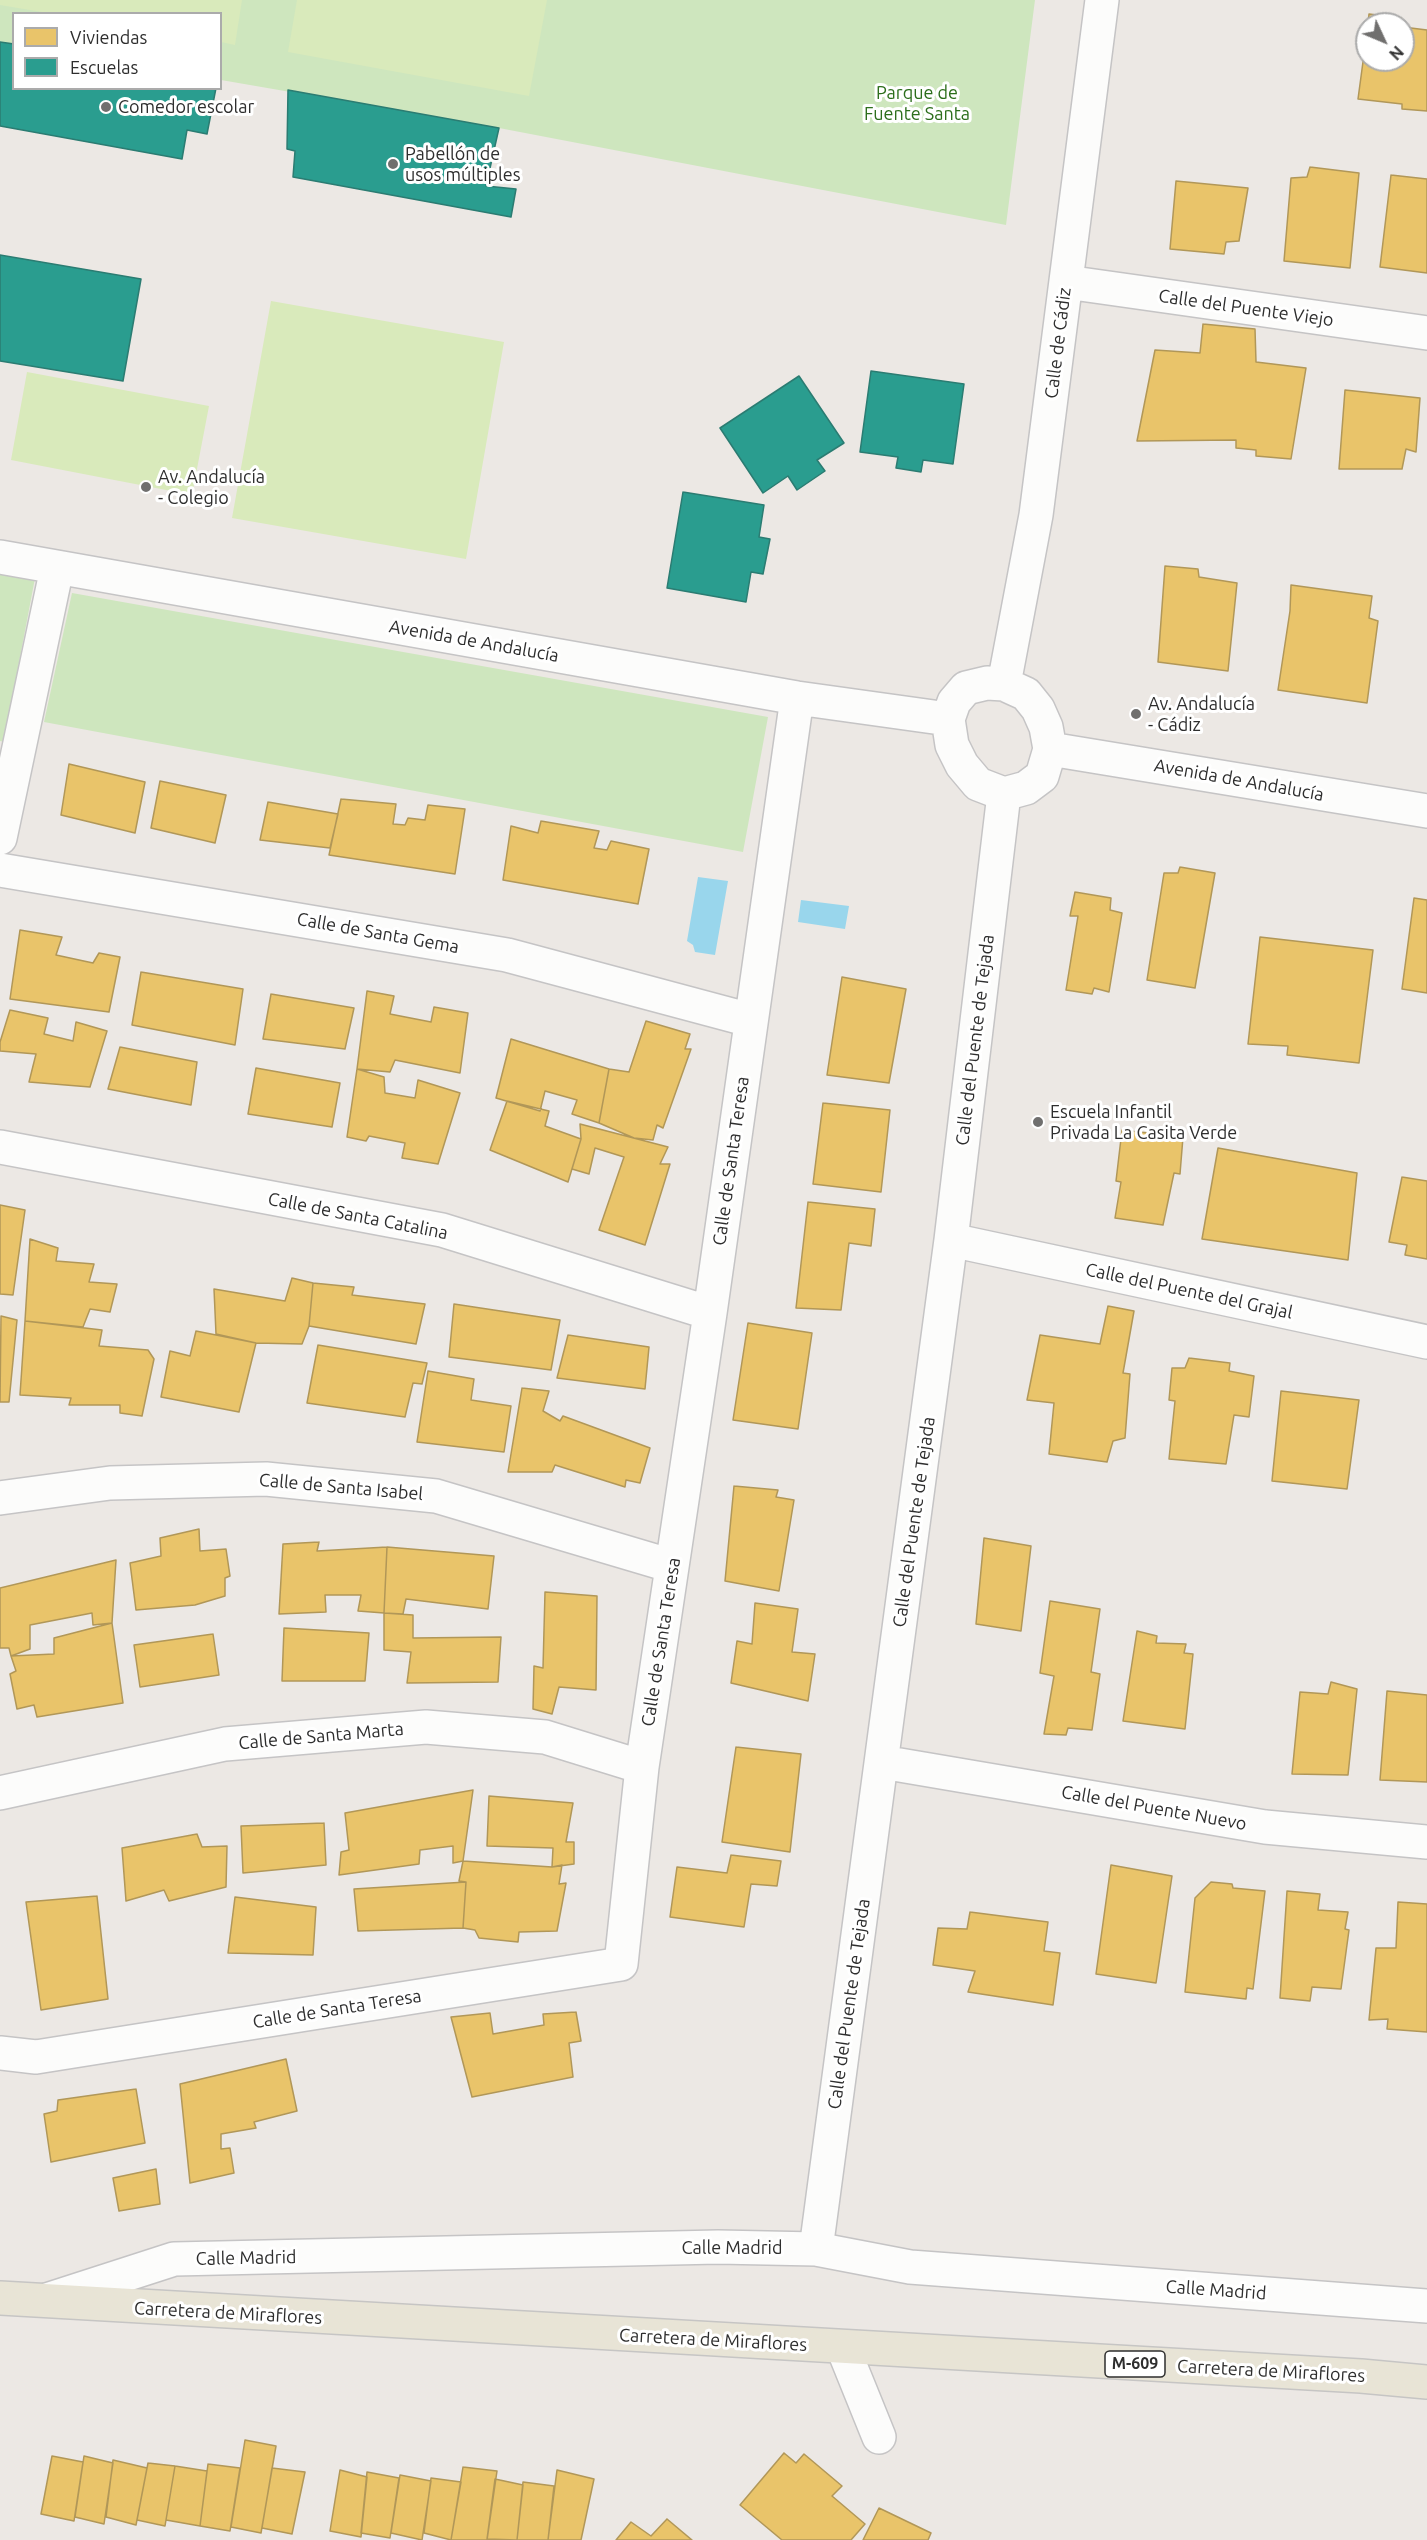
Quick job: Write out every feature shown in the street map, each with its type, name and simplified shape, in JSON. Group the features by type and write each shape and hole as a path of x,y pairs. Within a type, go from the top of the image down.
{"main road":[{"name":"Carretera de Miraflores","path":"0,2298 1361,2376 1427,2382"}],"street":[{"name":"Calle de Cádiz","path":"1004,684 1036,515 1102,0"},
{"name":"Calle del Puente Viejo","path":"1066,282 1427,333"},
{"name":"Avenida de Andalucía","path":"0,557 797,698 948,719"},
{"path":"0,838 57,568"},
{"path":"987,683 1004,684 1026,694 1038,709 1047,726 1050,749 1042,776 1026,788 1004,794 978,784 962,765 952,745 948,719 954,702 966,687 987,683"},
{"name":"Calle de Santa Teresa","path":"0,2053 36,2057 621,1964 642,1767 710,1313 797,698"},
{"name":"Avenida de Andalucía","path":"1050,749 1427,811"},
{"name":"Calle del Puente de Tejada","path":"816,2249 951,1240 1004,794"},
{"name":"Calle de Santa Gema","path":"0,870 507,955 750,1020"},
{"name":"Calle de Santa Catalina","path":"0,1147 442,1230 710,1313"},
{"name":"Calle del Puente del Grajal","path":"951,1240 1427,1342"},
{"name":"Calle de Santa Isabel","path":"0,1498 110,1483 266,1479 436,1496 672,1566"},
{"name":"Calle de Santa Marta","path":"0,1793 225,1744 426,1727 545,1737 642,1767"},
{"name":"Calle del Puente Nuevo","path":"882,1762 1265,1827 1427,1842"},
{"name":"Calle Madrid","path":"41,2302 174,2259 718,2247 816,2249 910,2267 1427,2306"},
{"path":"843,2348 879,2437"}],"green space":[{"name":"Parque de Fuente Santa","path":"0,0 1035,0 1006,225 499,128 222,80 222,12 12,12 12,45 0,42"},
{"path":"0,0 242,0 235,45 222,42 222,12 42,12 0,5"},
{"path":"297,0 547,0 529,96 288,52"},
{"path":"271,301 504,342 466,559 232,518"},
{"path":"27,372 209,406 192,495 11,460"},
{"path":"0,571 35,578 4,742 0,741"},
{"path":"72,593 768,717 743,852 44,722"}],"water":[{"path":"698,877 728,881 715,955 695,952 693,945 687,941"},
{"path":"801,900 849,906 845,929 798,922"}],"building: Viviendas":[{"path":"1415,28 1427,30 1427,111 1402,109 1402,104 1358,99 1362,72 1415,72"},
{"path":"1310,167 1359,173 1350,268 1284,261 1291,178 1307,177"},
{"path":"1391,175 1427,179 1427,273 1380,267"},
{"path":"1176,181 1248,188 1239,241 1226,242 1224,254 1170,249"},
{"path":"1203,324 1255,329 1256,362 1306,368 1291,459 1256,456 1256,450 1236,448 1236,440 1137,441 1155,350 1200,353"},
{"path":"1345,390 1420,398 1416,452 1406,449 1402,469 1339,469"},
{"path":"1165,566 1198,569 1199,577 1237,583 1228,671 1158,662"},
{"path":"1291,585 1372,596 1369,618 1378,621 1367,703 1278,690 1290,611"},
{"path":"69,764 145,782 135,833 61,815"},
{"path":"160,781 226,795 215,843 151,828"},
{"path":"341,799 396,804 393,824 405,825 408,818 425,820 428,805 465,809 455,874 329,855"},
{"path":"268,802 338,814 330,848 260,840"},
{"path":"541,821 599,831 594,848 607,850 611,841 649,849 638,904 503,880 511,826 538,833"},
{"path":"1180,867 1215,873 1195,988 1147,980 1164,873 1178,873"},
{"path":"1075,892 1111,898 1110,910 1122,913 1109,992 1094,988 1092,994 1066,990 1078,916 1070,916"},
{"path":"1414,898 1427,900 1427,993 1402,989"},
{"path":"20,930 62,937 56,955 93,963 99,953 120,957 109,1012 10,999"},
{"path":"1260,937 1373,950 1359,1063 1287,1055 1288,1046 1248,1044"},
{"path":"141,972 243,989 235,1045 132,1025"},
{"path":"842,977 906,989 889,1083 827,1075"},
{"path":"367,991 394,996 390,1014 431,1022 434,1007 468,1013 460,1073 395,1060 390,1072 357,1069"},
{"path":"271,994 354,1008 345,1049 263,1039"},
{"path":"10,1010 48,1018 44,1034 73,1041 76,1022 107,1031 90,1087 29,1082 36,1054 0,1051 0,1042"},
{"path":"646,1021 690,1034 685,1049 691,1049 663,1128 657,1125 653,1140 634,1138 599,1123 609,1069 629,1072"},
{"path":"511,1039 609,1069 599,1123 572,1114 577,1100 545,1091 540,1111 496,1098"},
{"path":"120,1047 197,1062 191,1105 108,1089"},
{"path":"256,1068 340,1083 332,1127 248,1114"},
{"path":"357,1069 384,1077 385,1093 415,1098 418,1080 460,1093 438,1164 402,1158 405,1143 369,1136 366,1141 347,1137"},
{"path":"507,1101 549,1111 545,1126 581,1139 568,1182 490,1150"},
{"path":"823,1103 890,1110 881,1192 813,1184"},
{"path":"580,1124 668,1147 660,1164 670,1164 645,1245 599,1230 624,1157 595,1148 589,1174 572,1169 581,1139"},
{"path":"1122,1130 1183,1137 1180,1174 1174,1173 1163,1225 1115,1218 1121,1182 1116,1181"},
{"path":"1218,1148 1357,1173 1348,1260 1202,1239"},
{"path":"1402,1177 1427,1181 1427,1259 1405,1255 1407,1245 1389,1242"},
{"path":"808,1202 875,1209 871,1246 849,1243 841,1310 796,1308"},
{"path":"0,1205 25,1210 13,1295 0,1294"},
{"path":"30,1239 58,1248 56,1261 94,1264 89,1282 117,1284 110,1312 90,1309 83,1327 25,1321"},
{"path":"292,1278 313,1283 309,1326 302,1344 256,1343 216,1334 214,1289 285,1301"},
{"path":"313,1283 354,1287 352,1295 425,1304 416,1344 309,1326"},
{"path":"454,1304 560,1320 551,1370 449,1357"},
{"path":"1108,1306 1134,1311 1123,1373 1130,1374 1125,1438 1113,1441 1107,1462 1049,1454 1054,1403 1027,1400 1040,1335 1100,1344"},
{"path":"1,1316 17,1320 9,1402 0,1402"},
{"path":"25,1321 102,1330 99,1346 148,1350 154,1359 142,1416 120,1413 120,1405 69,1405 71,1398 20,1395"},
{"path":"748,1323 812,1333 798,1429 733,1420"},
{"path":"196,1331 256,1343 239,1412 161,1397 170,1351 190,1356"},
{"path":"568,1335 649,1347 645,1389 557,1378"},
{"path":"318,1345 427,1363 422,1384 413,1383 405,1417 307,1403"},
{"path":"1189,1358 1230,1363 1229,1371 1254,1376 1249,1417 1234,1415 1226,1464 1169,1459 1175,1401 1169,1400 1172,1368 1185,1368"},
{"path":"428,1371 474,1379 471,1400 511,1406 504,1452 417,1442"},
{"path":"522,1388 549,1391 543,1411 560,1421 563,1416 650,1448 640,1483 626,1480 625,1487 555,1465 552,1472 508,1472"},
{"path":"1281,1391 1359,1400 1347,1489 1272,1481"},
{"path":"734,1486 778,1490 776,1497 794,1500 779,1591 725,1581"},
{"path":"199,1529 200,1551 226,1549 230,1576 225,1578 225,1596 195,1605 136,1610 130,1563 161,1556 160,1538"},
{"path":"984,1538 1031,1546 1021,1631 976,1624"},
{"path":"319,1542 317,1551 387,1547 384,1613 358,1611 361,1595 325,1595 326,1612 279,1614 283,1544"},
{"path":"387,1547 494,1556 488,1609 406,1599 403,1614 384,1613"},
{"path":"116,1560 112,1623 93,1625 92,1613 30,1625 30,1649 11,1656 9,1648 0,1648 0,1588"},
{"path":"545,1592 597,1596 596,1690 559,1687 552,1714 533,1709 534,1666 543,1668"},
{"path":"1050,1601 1100,1609 1091,1672 1100,1674 1092,1730 1068,1728 1066,1735 1044,1734 1054,1676 1040,1673"},
{"path":"755,1603 798,1609 792,1652 815,1654 808,1701 731,1683 737,1641 752,1644"},
{"path":"384,1613 413,1615 413,1638 501,1637 498,1682 407,1683 411,1652 384,1650"},
{"path":"112,1623 123,1703 37,1717 34,1705 17,1709 10,1674 16,1671 11,1656 54,1654 54,1638"},
{"path":"284,1628 369,1633 365,1681 282,1681"},
{"path":"1137,1631 1157,1636 1156,1643 1186,1644 1184,1653 1193,1654 1185,1729 1123,1721"},
{"path":"213,1634 219,1675 140,1687 134,1645"},
{"path":"1331,1682 1357,1689 1348,1775 1292,1774 1300,1692 1328,1694"},
{"path":"1387,1691 1427,1695 1427,1782 1380,1780"},
{"path":"736,1747 801,1754 790,1852 722,1842"},
{"path":"473,1790 463,1861 453,1863 453,1846 420,1850 419,1864 339,1875 341,1852 349,1850 345,1813"},
{"path":"489,1796 573,1803 566,1842 574,1842 574,1864 552,1867 553,1848 487,1846"},
{"path":"324,1823 326,1865 243,1873 241,1826"},
{"path":"197,1834 202,1847 227,1846 226,1887 169,1901 164,1890 126,1901 122,1848"},
{"path":"731,1855 781,1861 777,1886 751,1884 744,1927 670,1917 677,1867 727,1873"},
{"path":"463,1861 552,1867 562,1865 559,1884 566,1883 557,1931 519,1932 518,1942 479,1938 475,1930 463,1928 466,1882 459,1881"},
{"path":"1111,1865 1172,1876 1156,1983 1096,1974"},
{"path":"466,1882 463,1928 358,1931 354,1889"},
{"path":"1211,1882 1232,1884 1233,1888 1265,1891 1253,1989 1247,1988 1246,1999 1185,1992 1195,1898"},
{"path":"1287,1891 1320,1894 1318,1910 1348,1912 1345,1929 1349,1930 1341,1989 1312,1987 1310,2001 1280,1998"},
{"path":"97,1896 108,1999 41,2010 26,1902"},
{"path":"235,1897 316,1907 313,1955 228,1953"},
{"path":"1398,1902 1427,1904 1427,2032 1387,2029 1388,2019 1369,2020 1376,1948 1396,1948"},
{"path":"970,1912 1048,1922 1044,1951 1060,1953 1053,2005 968,1992 975,1971 933,1965 938,1928 967,1929"},
{"path":"576,2012 581,2041 569,2043 573,2077 472,2097 451,2017 490,2013 493,2034 544,2025 543,2014"},
{"path":"286,2059 297,2111 254,2122 256,2128 221,2134 221,2149 230,2148 234,2173 190,2183 180,2084"},
{"path":"136,2089 145,2143 51,2162 44,2114 57,2111 58,2100"},
{"path":"156,2169 160,2204 119,2211 113,2178"},
{"path":"245,2440 276,2446 261,2533 231,2527"},
{"path":"784,2453 796,2463 804,2454 842,2486 832,2496 865,2524 851,2540 782,2540 740,2505"},
{"path":"52,2456 83,2462 74,2521 41,2514"},
{"path":"84,2456 113,2463 104,2524 75,2517"},
{"path":"113,2460 147,2468 136,2525 106,2517"},
{"path":"148,2463 175,2466 165,2526 137,2520"},
{"path":"208,2464 240,2468 230,2531 200,2526"},
{"path":"175,2466 207,2471 200,2526 166,2520"},
{"path":"463,2467 497,2471 487,2540 451,2540"},
{"path":"272,2468 305,2472 292,2534 262,2528"},
{"path":"340,2470 367,2477 361,2537 330,2531"},
{"path":"557,2470 594,2479 581,2540 548,2540"},
{"path":"367,2472 399,2478 390,2538 361,2533"},
{"path":"400,2475 431,2481 422,2540 391,2533"},
{"path":"431,2478 461,2482 451,2540 424,2533"},
{"path":"495,2479 523,2485 517,2540 487,2539"},
{"path":"523,2482 554,2486 548,2540 517,2540"},
{"path":"879,2508 931,2533 928,2540 863,2540"},
{"path":"667,2519 692,2540 616,2540 631,2522 651,2536"}],"building: Escuelas":[{"name":"Comedor escolar","path":"0,42 12,44 12,90 216,90 207,134 187,130 182,159 0,126"},
{"name":"Pabellón de usos múltiples","path":"288,90 499,128 486,186 516,189 511,217 293,177 295,151 287,149"},
{"path":"0,255 141,279 123,381 0,361"},
{"path":"871,371 964,384 953,464 923,460 921,472 896,468 898,457 860,452"},
{"path":"799,376 844,443 817,460 825,471 797,490 788,476 763,493 720,428"},
{"path":"683,492 764,505 759,537 770,539 763,574 751,572 746,602 667,588"}],"place":[{"name":"Comedor escolar","path":"106,107"},
{"name":"Pabellón de usos múltiples","path":"393,164"},
{"name":"Av. Andalucía - Colegio","path":"146,487"},
{"name":"Av. Andalucía - Cádiz","path":"1136,714"},
{"name":"Escuela Infantil Privada La Casita Verde","path":"1038,1122"}]}
